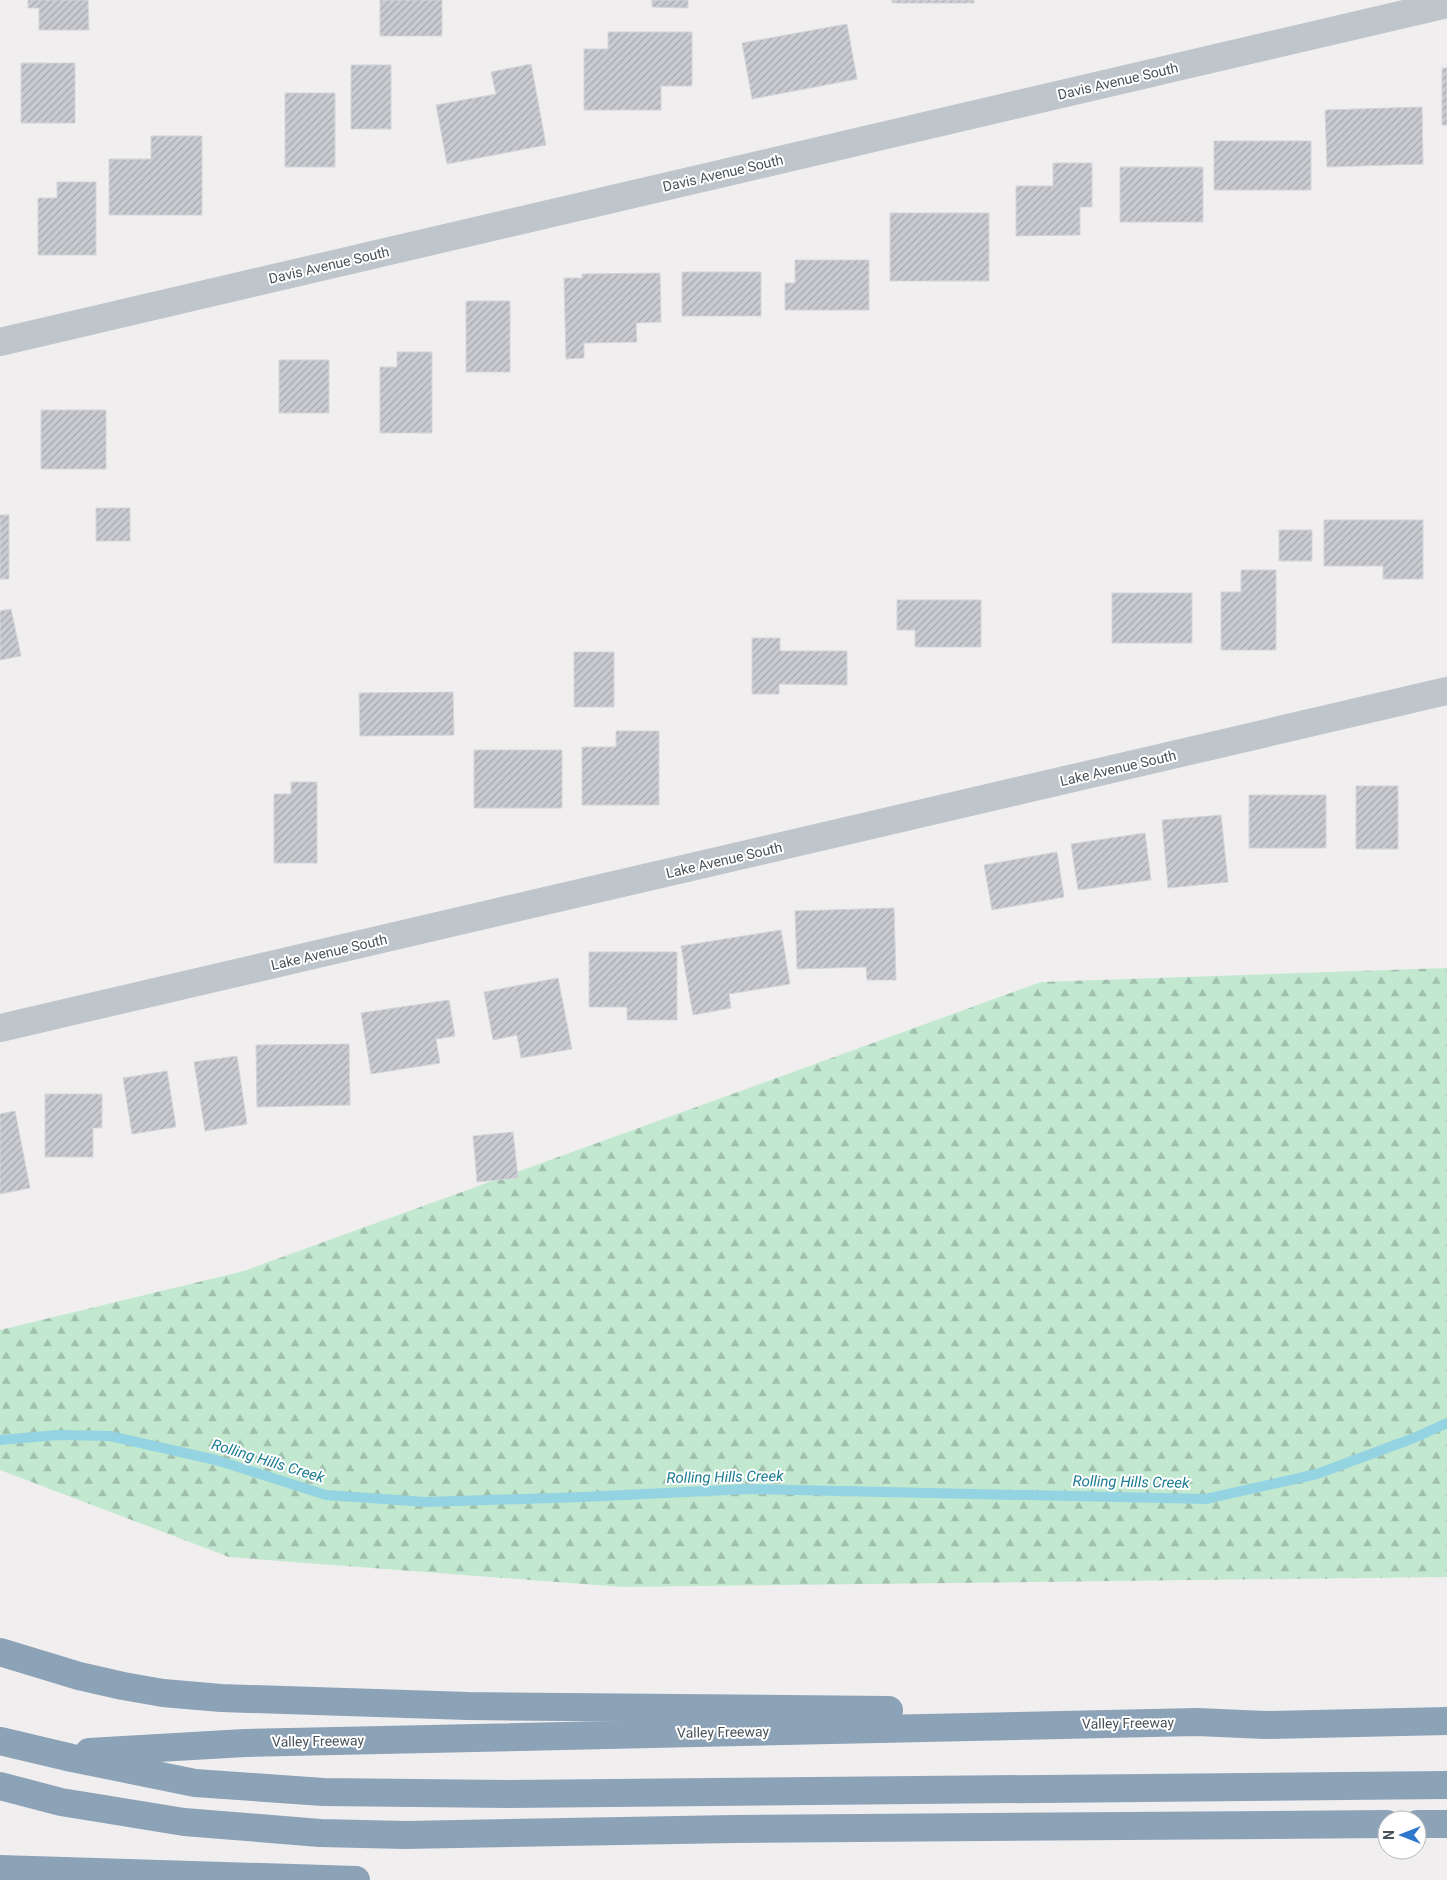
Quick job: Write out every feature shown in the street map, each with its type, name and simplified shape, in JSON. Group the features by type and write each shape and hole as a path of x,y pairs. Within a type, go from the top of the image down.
{"highway":[{"path":"0,1652 79,1676 123,1686 163,1693 221,1698 477,1706 710,1710 1111,1708 1197,1722"},
{"name":"Valley Freeway","path":"0,1757 245,1743 1197,1722 1265,1724 1447,1721"},
{"path":"0,1741 195,1783 323,1792 508,1794 1447,1785"},
{"path":"0,1786 61,1802 184,1822 320,1833 405,1835 743,1828 1377,1824"},
{"path":"1427,1824 1447,1824"},
{"path":"0,1868 356,1880"}],"street":[{"name":"Davis Avenue South","path":"0,342 1447,4"},
{"name":"Lake Avenue South","path":"0,1028 1447,691"}],"green space":[{"path":"1447,968 1447,1577 622,1587 229,1557 0,1470 0,1330 244,1271 1041,982"}],"building":[{"path":"28,0 88,0 89,30 39,30 39,8 28,8"},
{"path":"380,0 442,0 442,36 380,36"},
{"path":"652,0 688,0 688,8 652,7"},
{"path":"892,0 974,0 974,3 892,3"},
{"path":"847,24 857,79 752,99 742,43"},
{"path":"608,32 692,32 692,86 661,86 661,110 584,110 584,49 608,49"},
{"path":"21,63 75,63 75,123 21,123"},
{"path":"531,64 546,145 447,164 436,105 496,94 491,72"},
{"path":"351,65 391,65 391,129 351,129"},
{"path":"1442,68 1447,68 1447,125 1442,125"},
{"path":"285,93 335,93 335,167 285,167"},
{"path":"1422,107 1423,164 1327,167 1325,110"},
{"path":"151,136 202,136 202,215 109,215 109,159 151,159"},
{"path":"1214,141 1311,141 1311,190 1214,190"},
{"path":"1053,163 1092,163 1092,207 1080,207 1080,235 1016,236 1016,186 1053,186"},
{"path":"1120,167 1203,167 1203,222 1120,222"},
{"path":"57,182 96,182 96,255 38,255 38,198 57,198"},
{"path":"890,213 989,213 989,281 890,281"},
{"path":"795,260 869,260 869,310 785,310 785,283 795,283"},
{"path":"682,272 761,272 761,316 682,316"},
{"path":"660,273 661,322 636,323 637,342 584,343 584,358 566,359 564,278 582,278 582,274"},
{"path":"466,301 510,301 510,372 466,372"},
{"path":"397,352 432,352 432,433 380,433 380,367 397,367"},
{"path":"279,360 329,360 329,413 279,413"},
{"path":"41,410 106,410 106,469 41,469"},
{"path":"96,508 130,508 130,541 96,541"},
{"path":"0,515 9,515 9,579 0,579"},
{"path":"1324,520 1423,520 1423,579 1383,579 1383,566 1324,566"},
{"path":"1279,530 1312,530 1312,561 1279,561"},
{"path":"1241,570 1276,570 1276,650 1221,650 1221,592 1241,592"},
{"path":"1112,593 1192,593 1192,643 1112,643"},
{"path":"897,600 981,600 981,647 915,647 915,630 897,630"},
{"path":"11,609 21,656 0,660 0,611"},
{"path":"752,638 780,638 780,651 847,651 847,685 779,684 779,694 752,694"},
{"path":"574,652 614,652 614,707 574,707"},
{"path":"453,692 454,735 360,736 359,693"},
{"path":"616,731 659,731 659,805 582,805 582,747 616,747"},
{"path":"474,750 562,750 562,808 474,808"},
{"path":"291,782 317,782 317,863 274,863 274,794 291,794"},
{"path":"1356,786 1398,786 1398,849 1356,849"},
{"path":"1249,795 1326,795 1326,848 1249,848"},
{"path":"1221,815 1228,882 1168,888 1162,820"},
{"path":"1145,833 1151,880 1078,890 1071,844"},
{"path":"1057,852 1064,897 992,910 984,865"},
{"path":"894,908 896,980 867,980 866,967 797,969 795,911"},
{"path":"781,930 790,984 729,994 731,1008 693,1015 681,946"},
{"path":"589,952 677,952 677,1020 627,1020 627,1007 589,1007"},
{"path":"558,978 572,1049 521,1058 517,1035 493,1040 484,992"},
{"path":"449,1000 455,1036 436,1039 440,1063 371,1074 361,1013"},
{"path":"349,1044 350,1105 257,1107 256,1045"},
{"path":"237,1056 247,1124 205,1131 194,1062"},
{"path":"167,1071 176,1127 132,1134 123,1078"},
{"path":"45,1094 102,1094 102,1128 93,1128 93,1157 45,1157"},
{"path":"15,1111 30,1188 0,1194 0,1114"},
{"path":"513,1132 518,1178 477,1182 473,1136"}],"waterway":[{"name":"Rolling Hills Creek","path":"0,1440 57,1435 110,1436 216,1460 326,1495 426,1502 748,1489 1206,1499 1317,1474 1414,1438 1447,1423"}]}
